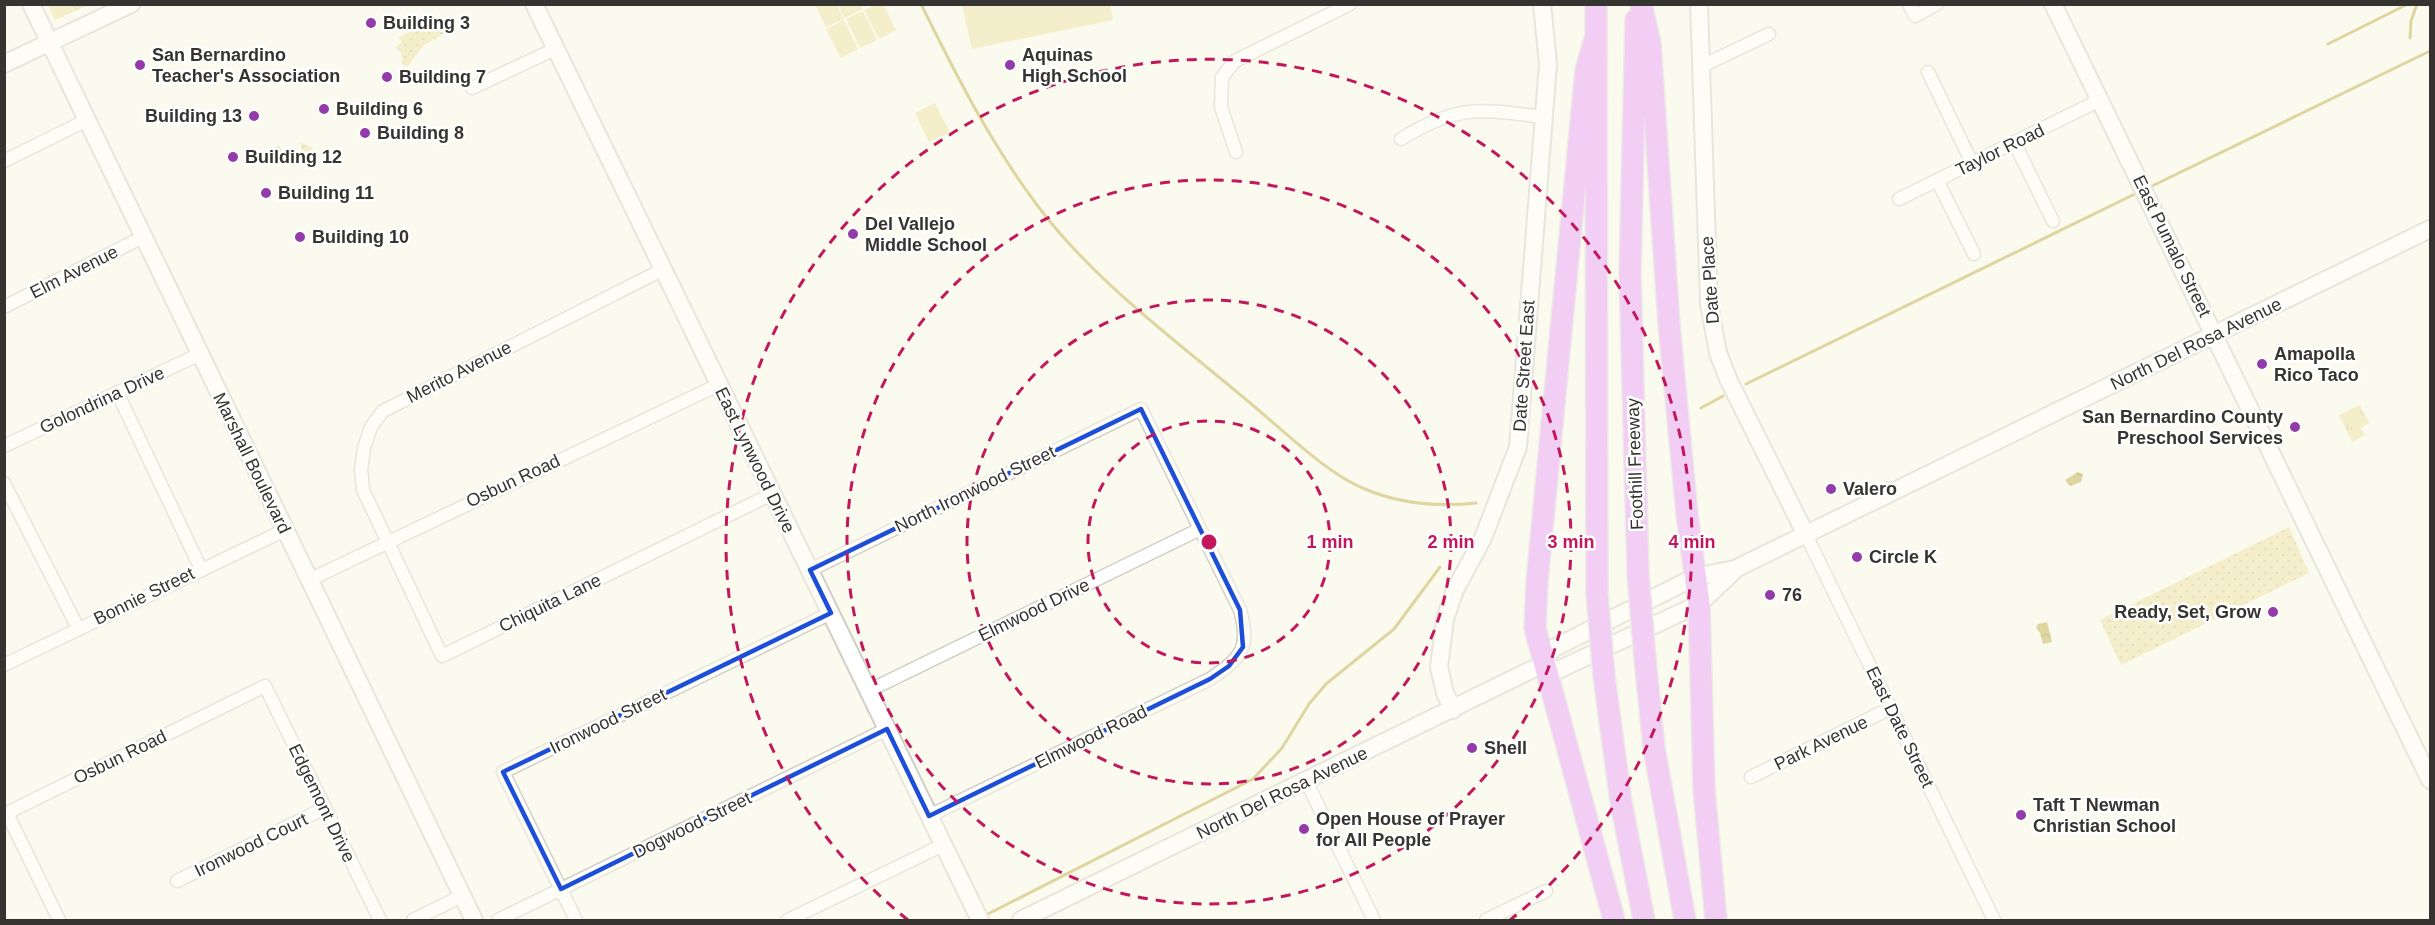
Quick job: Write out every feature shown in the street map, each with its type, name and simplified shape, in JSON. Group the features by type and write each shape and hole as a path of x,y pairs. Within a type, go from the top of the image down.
{"highway":[{"name":"Foothill Freeway","path":"1596,4 1597,594 1604,676 1621,802 1644,921"},
{"name":"Foothill Freeway","path":"1636,4 1630,273 1638,574 1654,748 1685,921"},
{"path":"1641,4 1650,43 1669,324 1699,604 1704,789 1716,921"},
{"path":"1596,36 1586,70 1537,581 1535,628 1614,921"}],"street":[{"name":"Marshall Boulevard","path":"31,4 474,921"},
{"path":"4,64 131,4"},
{"name":"East Lynwood Drive","path":"534,4 978,918"},
{"path":"1236,152 1221,107 1222,77 1235,61 1350,4"},
{"name":"Date Street East","path":"1452,710 1439,667 1445,619 1455,590 1483,538 1518,447 1548,64 1542,4"},
{"name":"Date Place","path":"1699,4 1709,304 1713,332 1729,381 1806,535"},
{"path":"1912,10 1937,4"},
{"name":"East Pumalo Street","path":"2053,4 2430,780"},
{"path":"1700,67 1769,34"},
{"path":"472,88 555,49"},
{"path":"1928,72 1972,163"},
{"name":"Taylor Road","path":"1899,199 2100,100"},
{"path":"1401,139 1426,123 1466,111 1482,110 1544,117"},
{"path":"4,161 87,120"},
{"path":"2014,142 2053,221"},
{"path":"1937,180 1974,254"},
{"name":"North Del Rosa Avenue","path":"1021,921 1543,664 1552,649 1695,577 1736,569 2430,229"},
{"name":"Elm Avenue","path":"4,307 143,237"},
{"name":"Merito Avenue","path":"386,542 363,490 361,469 364,448 371,427 383,411 662,270"},
{"name":"Golondrina Drive","path":"4,446 200,354"},
{"name":"Osbun Road","path":"309,580 718,385"},
{"path":"117,392 201,569"},
{"name":"North Ironwood Street","path":"810,570 1141,409 1200,529"},
{"path":"4,483 78,628"},
{"name":"Chiquita Lane","path":"386,542 442,656 772,494"},
{"name":"Elmwood Road","path":"929,816 1210,679 1229,666 1244,647 1246,629 1240,610 1200,529"},
{"name":"Elmwood Drive","path":"868,691 1200,529"},
{"name":"Bonnie Street","path":"4,665 285,530"},
{"name":"East Date Street","path":"1806,535 1994,921"},
{"name":"North Del Rosa Avenue","path":"1543,664 1558,670 1699,604 1736,569"},
{"name":"Ironwood Street","path":"561,889 503,772 831,613"},
{"name":"Osbun Road","path":"59,921 6,813 265,686"},
{"name":"Edgemont Drive","path":"265,686 380,921"},
{"name":"Park Avenue","path":"1751,777 1891,708"},
{"name":"Dogwood Street","path":"498,921 887,729"},
{"path":"1306,781 1374,921"},
{"name":"Ironwood Court","path":"177,881 325,808"},
{"path":"788,921 943,845"},
{"path":"561,889 576,921"},
{"path":"1486,921 1546,891"},
{"path":"413,921 462,896"}],"highlighted area":[{"path":"1141,409 1240,610 1243,647 1229,666 1210,679 929,816 887,729 561,889 503,772 831,613 810,570"}],"green space":[{"path":"48,5 88,5 55,20"},
{"path":"815,5 837,5 844,19 826,27"},
{"path":"838,5 860,5 863,9 845,18"},
{"path":"875,5 884,5 896,30 879,39 864,10"},
{"path":"962,5 1110,5 1113,20 972,49"},
{"path":"863,11 877,40 860,48 846,19"},
{"path":"440,16 447,32 423,46 407,67 402,64 401,52 395,47 402,43 399,37"},
{"path":"844,20 858,49 841,58 826,29"},
{"path":"935,103 950,132 929,142 915,113"},
{"path":"300,142 313,148 311,160 293,167 290,161 303,155"},
{"path":"2360,405 2369,423 2361,428 2365,435 2352,442 2339,415"},
{"path":"2289,527 2309,573 2121,665 2100,620"}],"water":[{"path":"279,146 284,156 264,166 259,156"},
{"path":"2078,472 2083,474 2081,482 2070,486 2065,480"},
{"path":"2047,622 2052,642 2043,644 2036,628 2038,624"}],"waterway":[{"path":"921,4 974,107 1020,181 1060,234 1112,287 1308,453 1351,483 1378,494 1405,501 1448,505 1476,503"},
{"path":"2328,44 2408,4"},
{"path":"2410,38 2411,21 2417,4"},
{"path":"2150,187 2430,51"},
{"path":"1746,384 2137,193"},
{"path":"1701,408 1723,396"},
{"path":"984,916 1253,779 1282,748 1309,704 1326,684 1394,629 1440,567"}],"place":[{"name":"Building 3","path":"371,23"},
{"name":"San Bernardino Teacher's Association","path":"140,65"},
{"name":"Aquinas High School","path":"1010,65"},
{"name":"Building 7","path":"387,77"},
{"name":"Building 6","path":"324,109"},
{"name":"Building 13","path":"254,116"},
{"name":"Building 8","path":"365,133"},
{"name":"Building 12","path":"233,157"},
{"name":"Building 11","path":"266,193"},
{"name":"Del Vallejo Middle School","path":"853,234"},
{"name":"Building 10","path":"300,237"},
{"name":"Amapolla Rico Taco","path":"2262,364"},
{"name":"San Bernardino County Preschool Services","path":"2295,427"},
{"name":"Valero","path":"1831,489"},
{"name":"Circle K","path":"1857,557"},
{"name":"76","path":"1770,595"},
{"name":"Ready, Set, Grow","path":"2273,612"},
{"name":"Shell","path":"1472,748"},
{"name":"Taft T Newman Christian School","path":"2021,815"},
{"name":"Open House of Prayer for All People","path":"1304,829"}]}
